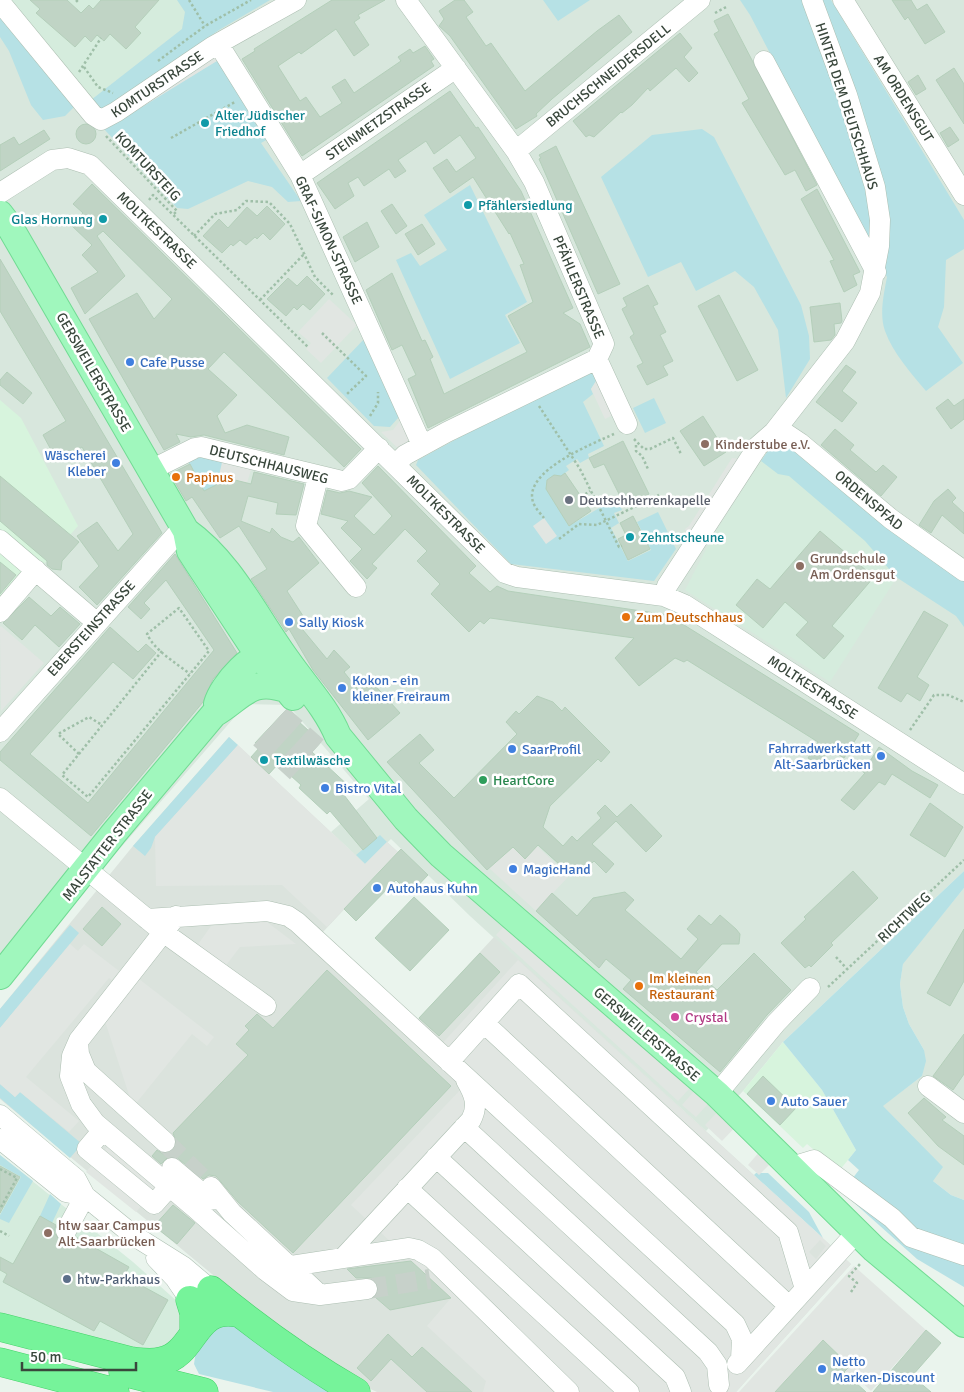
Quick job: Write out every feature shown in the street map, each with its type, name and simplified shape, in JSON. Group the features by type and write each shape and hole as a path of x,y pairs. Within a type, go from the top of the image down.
{"highway":[{"path":"194,1331 194,1313 200,1295 238,1313 308,1365 356,1392"},
{"path":"0,1327 122,1359 148,1363 163,1361 173,1356 182,1349 194,1331 205,1320 226,1310 238,1313"},
{"path":"0,1341 204,1392"},
{"path":"0,1362 115,1392"}],"main road":[{"name":"GERSWEILERSTRASSE","path":"0,214 10,227 185,528 203,542 217,559 271,654 288,690 317,724 338,736"},
{"name":"GERSWEILERSTRASSE","path":"271,654 330,716 338,736 406,819 435,849 717,1094 857,1232 964,1324"},
{"name":"MALSTATTER STRASSE","path":"214,714 219,696 239,670 250,659 271,654"},
{"name":"MALSTATTER STRASSE","path":"0,976 214,714 229,706 247,689 256,686 265,684 288,690"}],"street":[{"name":"KOMTURSTRASSE","path":"0,2 93,115 101,120 219,45 296,0"},
{"name":"PFÄHLERSTRASSE","path":"396,464 405,455 422,445 597,359 604,344 602,335 534,182 516,151 406,0"},
{"name":"BRUCHSCHNEIDERSDELL","path":"516,151 700,0"},
{"name":"HINTER DEM DEUTSCHHAUS","path":"664,596 667,586 758,446 774,432 845,341 870,293 876,272 880,220 875,187 847,95 812,0"},
{"name":"AM ORDENSGUT","path":"843,0 964,196"},
{"name":"GRAF-SIMON-STRASSE","path":"219,45 300,175 422,445"},
{"path":"764,61 876,272"},
{"name":"STEINMETZSTRASSE","path":"300,175 456,68"},
{"name":"MOLTKESTRASSE","path":"0,192 52,160 68,158 90,165 505,573 517,577 664,596 694,610 964,784"},
{"path":"597,359 624,427"},
{"name":"ORDENSPFAD","path":"774,432 785,433 800,443 891,519 964,571"},
{"name":"DEUTSCHHAUSWEG","path":"151,470 194,448 201,447 318,477 342,481 349,478 379,448"},
{"path":"318,477 306,526 356,587"},
{"name":"EBERSTEINSTRASSE","path":"0,732 96,622 185,528"},
{"path":"0,540 96,622"},
{"path":"0,612 36,570"},
{"path":"0,798 163,932 266,1006"},
{"path":"146,918 267,911 288,916 297,922 735,1324 742,1339 741,1359"},
{"path":"176,916 79,1040 72,1056 70,1067 73,1086 81,1104 103,1130 171,1177 232,1213"},
{"path":"455,1067 484,1023 519,984 788,1232 805,1289"},
{"path":"717,1094 776,1023 810,988"},
{"path":"484,1023 789,1306"},
{"path":"79,1040 78,1047 86,1071 145,1124 160,1147"},
{"path":"344,1257 464,1127 475,1112 476,1103 471,1089 455,1067"},
{"path":"928,1086 964,1113"},
{"path":"0,1115 76,1179 85,1196 133,1235 175,1278 200,1295"},
{"path":"464,1127 708,1352 717,1365 714,1388"},
{"path":"0,1139 66,1192 85,1196"},
{"path":"436,1157 675,1377 681,1392"},
{"path":"790,1166 814,1160 892,1218 911,1236 964,1255"},
{"path":"171,1177 266,1270 293,1291 320,1295 367,1289"},
{"path":"211,1187 232,1213 320,1295"},
{"path":"407,1188 629,1392"},
{"path":"66,1231 85,1196"},
{"path":"714,1388 857,1232"},
{"path":"266,1270 288,1265 409,1248 426,1253 569,1392"},
{"path":"430,1279 450,1276"}],"path":[{"path":"76,0 79,4"},
{"path":"189,0 205,26"},
{"path":"193,34 251,0"},
{"path":"715,12 728,6"},
{"path":"75,76 84,68 101,38"},
{"path":"84,68 98,87 112,94"},
{"path":"171,138 250,93"},
{"name":"KOMTURSTEIG","path":"102,131 177,212 172,214 154,197 148,200"},
{"path":"194,236 215,214 237,210 246,201 269,202 290,224 315,277 320,282"},
{"path":"172,214 308,347"},
{"path":"260,300 305,253"},
{"path":"322,333 366,376 346,396"},
{"path":"367,419 378,403 378,389"},
{"path":"536,400 571,454 619,547 622,546"},
{"path":"544,518 533,503 535,484 540,477 571,454 624,427"},
{"path":"650,449 673,438 681,454"},
{"path":"636,443 636,451 642,456 648,468"},
{"path":"582,497 590,491"},
{"path":"559,539 579,524 598,525 659,495"},
{"path":"162,651 62,774 88,797 190,674 209,651 179,608 147,634 150,640 190,674"},
{"path":"909,732 934,695 948,695 964,702"},
{"path":"79,754 58,734 89,717 102,726"},
{"name":"RICHTWEG","path":"842,973 964,860"},
{"path":"836,956 847,969"},
{"path":"0,1169 17,1178 0,1209"},
{"path":"0,1231 10,1236"},
{"path":"851,1292 856,1283 849,1276 856,1268"}],"shaded area":[{"path":"0,0 964,0 964,871 783,1042 743,1091 706,1131 470,916 391,839 365,864 331,832 369,799 288,705 246,704 0,986"},
{"path":"8,0 177,0 185,12 182,29 91,100"},
{"path":"177,0 270,0 219,30 102,113 91,100 182,29 185,12"},
{"path":"543,0 590,0 558,21"},
{"path":"740,0 831,0 964,220 964,249 946,260 944,307 938,327 963,363 926,391 898,355 885,331 882,311 887,277 750,15"},
{"path":"0,16 74,107 65,116 43,120 31,105 9,51 0,37"},
{"path":"212,47 220,59 121,120"},
{"path":"220,59 270,138 261,143 301,201 288,202 272,187 248,181 188,209 177,208 104,129"},
{"path":"702,129 714,137 801,305 809,336 810,359 786,398 778,330 754,287 735,271 696,291 681,262 648,277 601,177 652,135"},
{"path":"470,185 527,302 505,315 520,343 450,379 396,260 411,253 420,266 447,250 424,215"},
{"path":"329,299 357,325 321,363 306,349 311,343 298,332"},
{"path":"366,337 398,412 398,418 390,427 374,426 327,378"},
{"path":"595,371 598,378 591,389 593,394 583,402 604,446 588,454 589,458 580,463 577,459 566,466 569,470 561,476 554,475 547,480 546,489 569,526 616,498 622,510 614,513 619,523 611,528 628,561 651,550 637,522 658,512 676,549 654,581 511,564 416,465 418,460 534,397"},
{"path":"598,378 621,411 605,419 591,389"},
{"path":"654,398 666,423 645,433 633,408"},
{"path":"0,400 21,418 78,526 47,561 36,570 0,612"},
{"path":"402,418 418,447 405,455 381,432 393,430"},
{"name":"Grundschule Am Ordensgut","path":"779,445 916,547 830,682 685,590 713,536 761,461 770,448"},
{"path":"779,445 793,448 964,579 964,627 956,616 896,577 865,541 789,476 778,474 761,461 770,448"},
{"path":"224,453 254,460 247,483 219,476"},
{"path":"202,456 223,462 219,475 223,477 216,485 204,491 188,462"},
{"path":"732,458 749,460 688,536 685,529 689,526"},
{"path":"544,518 557,536 546,544 533,526"},
{"path":"0,627 44,663 1,711"},
{"path":"229,737 365,864 387,842 398,852 322,933 416,1021 494,937 851,1264 736,1392 377,1392 364,1386 247,1303 0,1099 0,1009 133,846"},
{"path":"229,737 238,745 155,837 151,848 145,856 133,846"},
{"path":"238,745 365,864 387,842 398,852 327,927 282,885 156,886 155,837"},
{"path":"380,835 387,842 365,864 356,855"},
{"path":"537,846 569,876 536,911 489,868 513,848 525,859"},
{"path":"964,871 964,888 903,964 900,984 903,1007 909,1024 924,1050 926,1061 922,1076 883,1106 943,1167 933,1181 951,1195 964,1200 964,1287 917,1259 842,1192 859,1170 848,1160 856,1150 822,1090 783,1042"},
{"path":"964,888 964,1200 951,1195 933,1181 882,1106 922,1076 924,1050 909,1024 903,1007 900,984 903,963"},
{"path":"512,918 699,1078 678,1101 496,935"},
{"path":"267,922 296,944 240,947 220,973 192,953 211,926"},
{"path":"70,925 79,933 0,1028 0,1009"},
{"path":"70,944 78,951 84,944 119,971 112,980 109,978 26,1077 79,1121 69,1132 20,1092 15,1097 0,1084 0,1028"},
{"path":"518,960 851,1264 736,1392 483,1392 486,1381 427,1326 451,1298 351,1205 462,1088 429,1058","holes":["820,1240 826,1246 816,1259 809,1252"]},
{"path":"130,972 214,1037 207,1046 192,1034 133,1107 101,1009"},
{"path":"783,1042 822,1090 856,1150 839,1171 807,1144 803,1148 743,1091"},
{"path":"703,1081 717,1094 696,1117 682,1105"},
{"path":"0,1084 15,1097 20,1092 82,1144 70,1158 0,1098"},
{"path":"726,1103 743,1119 722,1141 705,1125"},
{"path":"767,1143 779,1155 759,1175 748,1165"},
{"path":"108,1146 158,1187 136,1212 86,1172"},
{"name":"htw saar Campus Alt-Saarbrücken","path":"0,1155 133,1262 179,1303 185,1313 181,1336 151,1355 0,1320"},
{"path":"0,1155 33,1181 9,1223 0,1219 0,1215 21,1177 0,1165"},
{"path":"756,1173 768,1173 809,1212 823,1238 754,1175"},
{"path":"50,1194 61,1204 52,1223 40,1216"},
{"path":"854,1266 926,1330 871,1391 853,1374 850,1377 844,1372 850,1365 823,1340 775,1392 739,1392"},
{"path":"226,1319 337,1392 273,1392 199,1374 194,1364 197,1344"}],"building":[{"path":"30,0 67,0 81,13 89,5 93,9 101,0 159,0 135,27 141,33 126,49 110,34 104,41 97,35 91,42 85,36 75,47 36,13 40,9"},
{"path":"332,0 385,0 358,15 360,18 354,22 369,45 354,56 336,29 301,54 299,52 278,66 300,101 306,97 320,117 342,103 332,87 345,79 354,93 401,61 398,57 410,49 413,53 425,46 434,59 431,61 434,66 302,156 242,59 255,51 254,49"},
{"path":"455,0 464,0 473,12 466,17 486,46 491,43 525,91 619,15 632,32 552,99 536,114 537,116 516,129 450,36 439,26 444,19 439,11"},
{"path":"892,0 911,0 917,10 927,4 945,32 925,44 908,17 905,20"},
{"path":"728,14 817,185 806,191 795,170 785,175 742,103 749,99 714,34 719,31 714,21"},
{"path":"680,33 692,48 684,57 698,73 689,82 676,68 650,91 648,88 632,105 621,112 594,137 589,135 586,137 573,121"},
{"path":"954,68 964,84 964,124 936,80"},
{"path":"918,75 926,89 916,95 908,82"},
{"path":"450,91 476,128 478,127 521,191 573,308 563,313 580,324 590,347 428,428 408,379 416,375 402,345 392,350 366,290 392,273 422,341 425,340 433,357 430,359 444,394 527,352 508,316 533,302 520,265 524,264 510,233 473,177 450,193 433,168 447,159 456,172 476,158 460,135 434,154 426,141 398,160 406,171 395,178 389,169 364,186 358,177 348,183 354,196 335,209 317,183"},
{"path":"86,124 93,127 96,134 93,141 86,144 79,141 76,134 79,127"},
{"path":"950,127 959,140 948,147 940,133"},
{"path":"44,130 50,139 0,171 0,145 14,137 19,145"},
{"path":"556,146 620,284 598,294 539,159 541,158 539,155"},
{"path":"92,184 361,449 344,467 224,352 208,369 237,395 217,416 225,433 247,425 289,437 284,455 204,435 191,437 176,434 180,442 164,450 89,319 137,293 154,319 172,299 103,231 97,236 125,276 85,314 71,288 98,272 82,255 92,245 71,225 83,213 73,204"},
{"path":"817,189 860,272 853,275 857,285 844,292 830,261 834,260 801,199"},
{"path":"392,204 407,226 396,234 381,211"},
{"path":"267,206 285,224 270,240 263,233 246,245 240,240 233,246 231,244 222,253 203,236 219,219 228,228 247,207 257,216"},
{"path":"367,222 379,247 355,262 343,237"},
{"path":"422,224 435,244 418,255 405,234"},
{"path":"0,259 162,533 97,605 79,587 99,566 77,536 97,522 118,551 133,534 82,447 57,461 43,435 66,421 0,311"},
{"path":"307,276 325,294 310,310 303,304 297,310 294,307 286,316 267,299 288,278 297,286"},
{"path":"648,285 658,304 653,306 666,332 660,335 673,361 663,366 668,375 647,385 637,366 643,363 630,337 634,334 622,309 627,306 623,298"},
{"path":"719,295 758,370 737,381 698,306"},
{"path":"840,303 842,321 841,323 834,324 835,335 831,340 814,342 810,307"},
{"path":"846,365 856,372 842,391 857,403 842,422 816,402"},
{"path":"7,372 32,393 23,404 0,385 0,380"},
{"path":"948,399 954,406 964,399 964,419 951,429 936,408"},
{"name":"Kinderstube e.V.","path":"703,416 726,452 704,466 680,431"},
{"path":"835,429 854,445 850,450 876,472 883,465 897,477 881,496 821,445"},
{"path":"623,441 649,494 625,506 604,464 594,468 589,458"},
{"path":"190,464 204,491 216,485 223,477 251,484 254,472 304,484 296,515 276,514 278,503 248,496 241,521 270,533 272,528 281,537 293,542 299,537 319,563 287,591 305,619 298,624 327,659 334,650 350,667 344,672 359,691 370,680 400,713 368,740 313,670 289,629 286,632 251,579 267,569 239,526 220,538 192,497 186,501 170,474"},
{"path":"378,466 476,566 469,573 490,592 497,586 508,591 668,615 859,734 844,758 829,749 819,765 808,758 818,742 687,660 684,662 675,658 639,686 615,658 634,638 490,618 484,624 480,621 469,632 431,594 440,584 417,561 427,551 405,529 372,564 377,568 367,579 350,561 362,549 341,528 348,521 321,514 327,490 340,493 349,491 372,497 354,516 374,535 392,516 362,483"},
{"name":"Deutschherrenkapelle","path":"565,473 591,511 569,526 546,489 547,480 554,475 561,476"},
{"path":"0,476 79,542 62,561 61,570 52,569 47,565 47,561 0,521"},
{"path":"948,489 956,498 952,502 964,513 964,534 942,515 931,533 919,525 934,501"},
{"name":"Zehntscheune","path":"633,516 650,549 628,560 618,539 626,535 620,523"},
{"path":"820,531 874,577 832,626 844,636 824,659 796,635 808,622 785,602 763,628 736,605 757,579 770,589"},
{"path":"175,554 237,653 213,679 203,702 91,836 0,760 0,752 110,627 138,652 146,644 156,653 133,679 113,662 30,754 88,803 214,650 166,580 144,603 150,609 141,619 128,607"},
{"path":"0,562 16,575 0,594"},
{"path":"29,597 51,616 60,607 80,624 59,647 35,625 22,640 3,623"},
{"path":"924,611 948,625 917,677 929,685 920,701 907,693 901,702 878,688"},
{"path":"537,696 553,702 562,711 565,707 610,752 601,762 598,759 550,806 543,827 563,846 572,836 577,841 601,818 597,813 605,805 617,817 631,804 662,836 646,852 616,821 592,844 614,864 606,873 594,861 586,869 570,874 538,845 525,859 513,847 487,870 387,762 420,734 434,750 419,763 454,798 517,734 506,722 516,711 519,714"},
{"path":"286,710 321,742 312,752 351,788 344,795 377,838 363,850 330,811 327,814 299,788 301,785 278,764 269,774 251,757 260,747 255,743"},
{"path":"879,747 912,771 938,785 930,798 892,774 885,785 879,782 854,810 841,800 865,773 863,772"},
{"path":"930,803 963,827 945,857 910,835"},
{"path":"401,849 428,875 410,894 396,880 356,921 344,909"},
{"path":"853,871 878,898 831,943 833,945 811,967 809,965 805,968 781,943 806,919 804,917"},
{"path":"625,892 634,900 625,910 681,959 698,939 687,929 699,915 711,925 720,915 736,929 740,934 739,944 722,944 696,972 717,990 754,953 791,990 767,1015 720,1072 623,989 631,980 606,959 599,968 536,911 552,893 577,916 593,898"},
{"path":"414,897 449,930 410,971 375,938"},
{"path":"102,907 121,924 102,946 83,929"},
{"path":"964,929 964,981 950,1006 927,993"},
{"path":"480,953 500,972 439,1036 419,1018"},
{"path":"327,970 451,1086 293,1253 238,1202 216,1176 209,1175 203,1179 175,1156 168,1157 161,1164 152,1156 157,1150 163,1154 173,1150 177,1144 173,1133 248,1055 236,1044 249,1030 245,1026 257,1014 273,1028"},
{"path":"964,1034 964,1074 953,1090 933,1076"},
{"name":"Auto Sauer","path":"763,1076 796,1108 780,1125 747,1094"},
{"path":"924,1098 946,1117 942,1120 964,1136 964,1165 938,1146 908,1113"},
{"path":"0,1166 20,1177 0,1213"},
{"path":"173,1205 195,1223 177,1244 154,1226"},
{"name":"htw-Parkhaus","path":"40,1216 56,1225 54,1232 60,1241 67,1243 76,1237 129,1267 124,1276 168,1300 143,1345 100,1321 94,1331 3,1282 7,1274 0,1270 0,1257 13,1264"},
{"path":"411,1261 451,1298 390,1310 375,1297 379,1288 376,1281 371,1278 356,1278 347,1269"},
{"path":"926,1330 941,1343 912,1376 931,1392 873,1392"},
{"path":"388,1334 412,1357 422,1347 472,1392 427,1392 391,1359 371,1381 357,1368"},
{"name":"Netto Marken-Discount","path":"823,1340 850,1366 844,1372 866,1392 775,1392"}],"tunnel":[{"path":"281,715 317,747"},
{"path":"270,727 311,765"},
{"path":"260,738 301,776"},
{"path":"165,1142 211,1187"},
{"path":"367,1289 430,1279"}],"place":[{"name":"Alter Jüdischer Friedhof","path":"205,123"},
{"name":"Pfählersiedlung","path":"468,205"},
{"name":"Glas Hornung","path":"103,219"},
{"name":"Cafe Pusse","path":"130,362"},
{"name":"Kinderstube e.V.","path":"705,444"},
{"name":"Wäscherei Kleber","path":"116,463"},
{"name":"Papinus","path":"176,477"},
{"name":"Deutschherrenkapelle","path":"569,500"},
{"name":"Zehntscheune","path":"630,537"},
{"name":"Grundschule Am Ordensgut","path":"800,566"},
{"name":"Zum Deutschhaus","path":"626,617"},
{"name":"Sally Kiosk","path":"289,622"},
{"name":"Kokon - ein kleiner Freiraum","path":"342,688"},
{"name":"SaarProfil","path":"512,749"},
{"name":"Fahrradwerkstatt Alt-Saarbrücken","path":"881,756"},
{"name":"Textilwäsche","path":"264,760"},
{"name":"HeartCore","path":"483,780"},
{"name":"Bistro Vital","path":"325,788"},
{"name":"MagicHand","path":"513,869"},
{"name":"Autohaus Kuhn","path":"377,888"},
{"name":"Im kleinen Restaurant","path":"639,986"},
{"name":"Crystal","path":"675,1017"},
{"name":"Auto Sauer","path":"771,1101"},
{"name":"htw saar Campus Alt-Saarbrücken","path":"48,1233"},
{"name":"htw-Parkhaus","path":"67,1279"},
{"name":"Netto Marken-Discount","path":"822,1369"}]}
